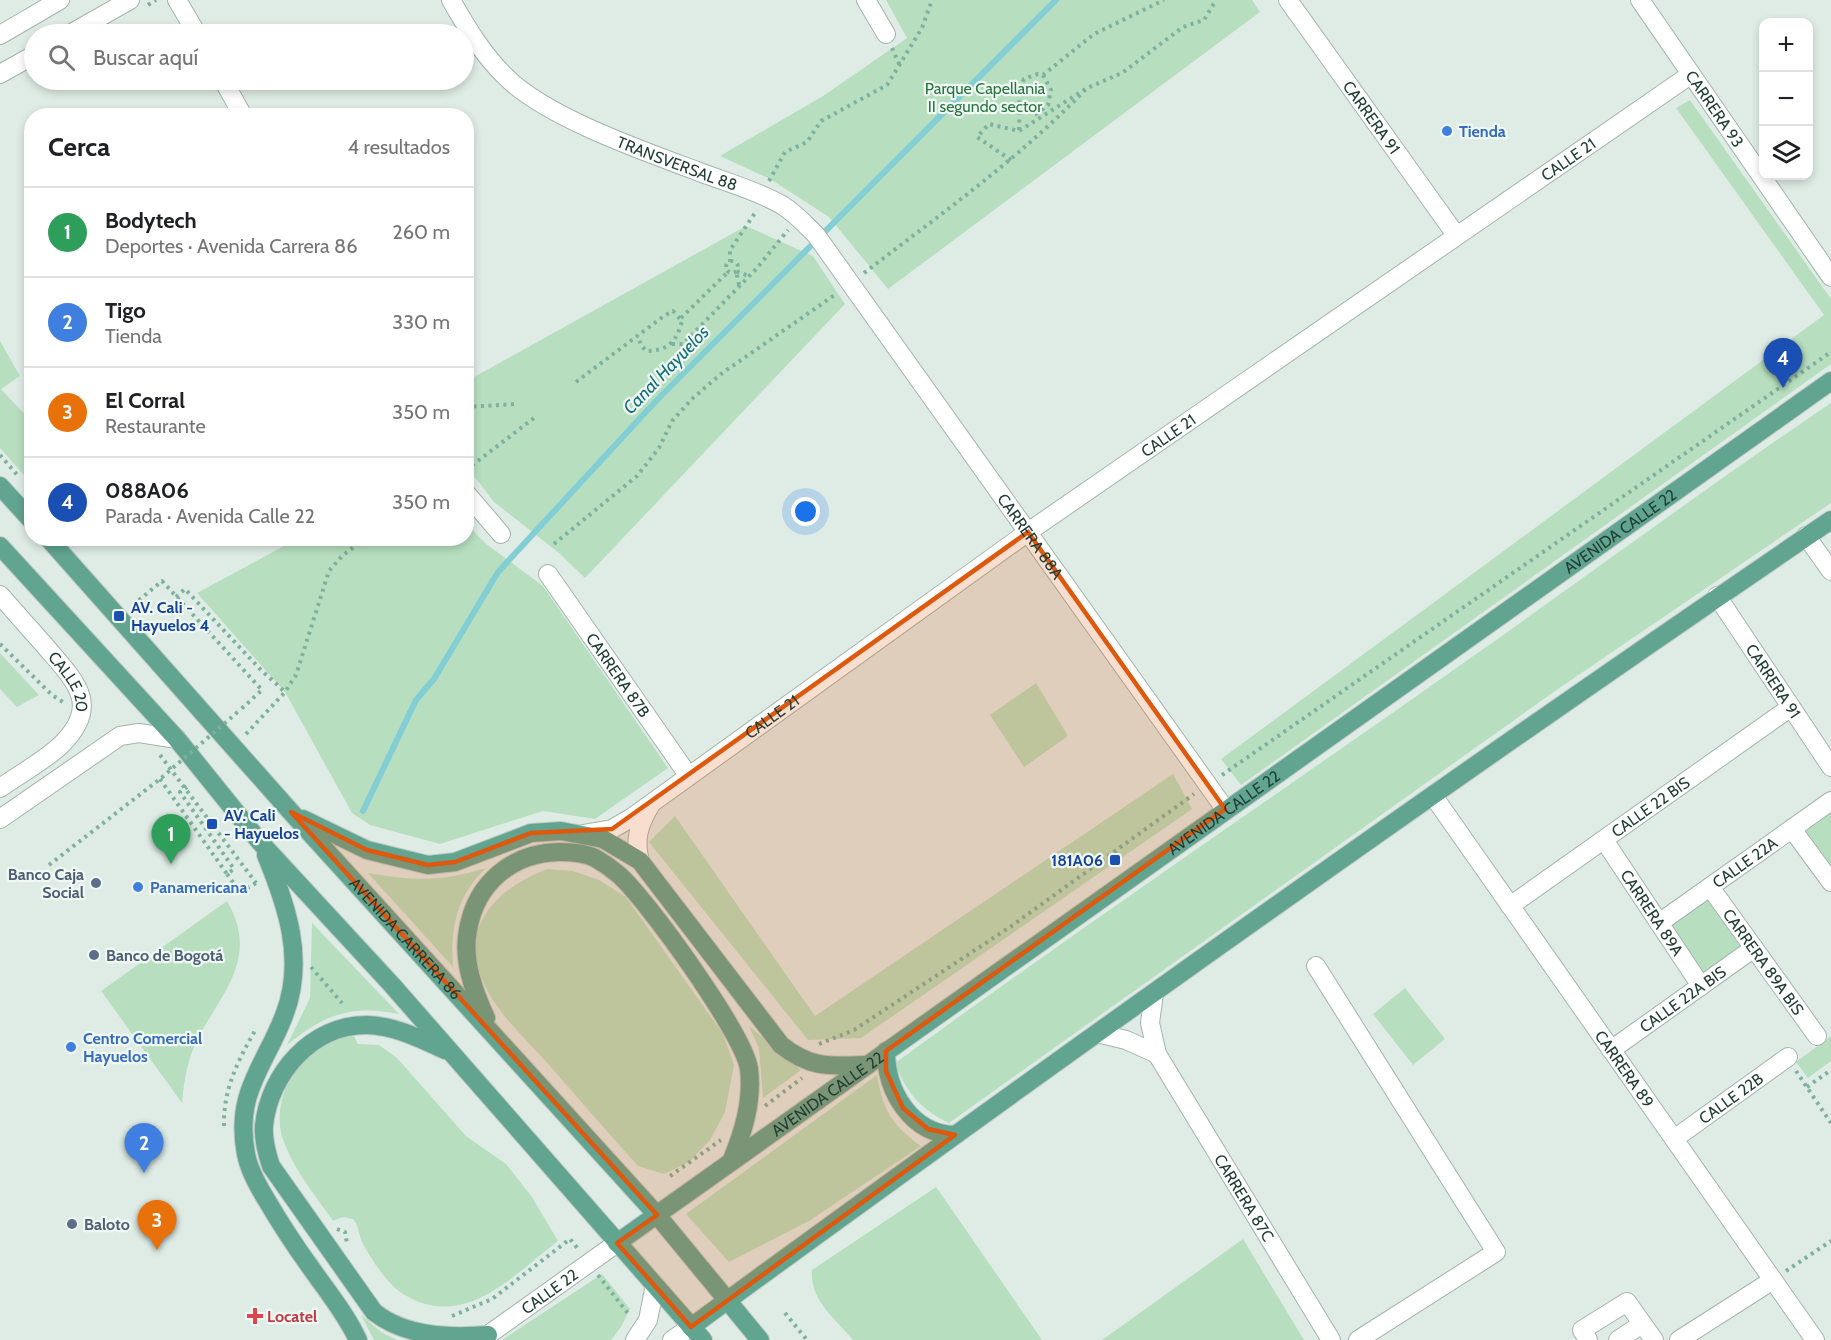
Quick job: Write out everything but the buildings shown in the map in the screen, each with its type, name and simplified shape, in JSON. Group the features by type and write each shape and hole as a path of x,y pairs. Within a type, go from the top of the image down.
{"main road":[{"name":"AVENIDA CALLE 22","path":"617,1243 1225,809 1831,381"},
{"path":"0,486 24,512"},
{"path":"0,546 177,739 260,842 452,1053 697,1333 727,1300 1097,1033 1717,596 1831,520"},
{"name":"AVENIDA CARRERA 86","path":"55,546 291,812 657,1215 760,1340"},
{"path":"291,812 366,850 428,865 455,862 531,833 561,831 603,839 640,861 781,1045 805,1061 830,1066 867,1065"},
{"path":"260,842 285,903 292,930 292,984 285,1014 247,1093 243,1127 246,1156 256,1183 358,1340"},
{"path":"493,1033 478,1002 466,955 467,931 473,909 483,890 500,871 531,855 569,852 594,858 618,874 659,923 732,1028 746,1053 749,1069 745,1122 731,1162"},
{"path":"452,1053 404,1033 370,1025 354,1025 321,1037 302,1050 284,1069 269,1099 264,1127 266,1148 271,1167 374,1312 394,1326 444,1337 484,1337"},
{"path":"885,1051 886,1071 903,1108 928,1129 955,1135"}],"street":[{"path":"0,35 60,0"},
{"path":"87,24 129,0"},
{"path":"177,0 191,24"},
{"name":"TRANSVERSAL 88","path":"451,0 464,24"},
{"path":"866,0 886,34"},
{"name":"CARRERA 91","path":"1288,0 1456,236"},
{"name":"CARRERA 93","path":"1640,0 1831,277"},
{"name":"TRANSVERSAL 88","path":"474,40 506,77 526,95 565,117 765,197 796,216 816,235 837,262"},
{"path":"0,74 24,61"},
{"name":"CALLE 21","path":"582,834 612,829 652,802 1028,532 1690,75"},
{"path":"229,90 239,108"},
{"name":"CARRERA 88A","path":"837,262 1225,809"},
{"path":"474,503 501,534"},
{"path":"1806,536 1831,571"},
{"name":"CARRERA 87B","path":"548,574 688,775"},
{"name":"CALLE 20","path":"0,595 75,679 81,698 82,713 73,731 60,746 0,788"},
{"name":"CARRERA 91","path":"1717,596 1831,767"},
{"name":"CALLE 22 BIS","path":"1510,906 1791,707"},
{"path":"0,819 120,736 139,733 177,739"},
{"name":"CARRERA 89","path":"1434,797 1815,1340"},
{"name":"CALLE 22A","path":"1659,923 1831,801"},
{"name":"CALLE 21","path":"640,861 636,845 638,831 652,802"},
{"path":"1792,829 1831,882"},
{"name":"CARRERA 89A","path":"1604,840 1701,986"},
{"name":"CARRERA 89A BIS","path":"1710,887 1817,1036"},
{"name":"CALLE 22A BIS","path":"1611,1050 1754,948"},
{"path":"1316,966 1496,1252 1358,1340"},
{"name":"CARRERA 87C","path":"1154,993 1150,1023 1157,1054 1331,1340"},
{"path":"1097,1033 1126,1040 1157,1054"},
{"name":"CALLE 22B","path":"1674,1139 1788,1057"},
{"name":"CALLE 22","path":"484,1337 617,1243"},
{"path":"1679,1340 1773,1280"},
{"path":"638,1336 653,1306 655,1285"},
{"path":"1588,1340 1582,1330 1627,1302 1654,1340"},
{"path":"1618,1340 1642,1324"},
{"path":"672,1340 697,1333"}],"path":[{"path":"728,272 726,266 730,262 730,250 765,197 770,179 785,152 807,142 821,122 887,85 922,28 932,0"},
{"path":"1019,131 1019,89 1024,79 1038,74 1043,75 1094,34 1164,0"},
{"path":"1011,160 977,137 989,124 1019,131 1088,88 1122,72 1183,27 1204,20 1216,0"},
{"path":"1020,107 1028,113 1036,114 1048,105 1051,90 1043,75"},
{"path":"554,544 637,476 659,448 672,421 693,398 721,374 852,283 1011,160 1050,127 1088,88"},
{"path":"671,344 684,344 785,235 796,216"},
{"path":"730,262 738,264 736,271 739,285"},
{"path":"638,336 640,345 646,351 658,351 671,344 679,333 681,318 728,272 736,271 749,276"},
{"path":"576,382 674,311 681,318"},
{"path":"670,1176 804,1076 805,1061 813,1047 854,1030 1010,927 1207,785 1831,352"},
{"path":"474,407 515,404"},
{"path":"474,465 534,418"},
{"path":"0,455 24,482"},
{"path":"246,734 285,692 296,675 329,571 343,555 355,546"},
{"path":"50,865 160,779 262,690 162,581 133,605"},
{"path":"176,597 185,589 285,692"},
{"path":"0,644 52,695 82,713"},
{"path":"154,753 162,756 256,883 261,893"},
{"path":"160,779 240,892 256,883"},
{"path":"180,792 234,869 227,874"},
{"path":"308,964 342,1003"},
{"path":"224,1133 224,1107 230,1081 257,1027"},
{"path":"1788,1057 1831,1123"},
{"path":"1807,1087 1831,1070"},
{"path":"333,1229 345,1232 347,1246"},
{"path":"445,1317 456,1316 492,1299 570,1239 638,1336"},
{"path":"1773,1280 1831,1241"},
{"path":"785,1313 807,1340"}],"highlighted area":[{"path":"1028,532 1225,809 886,1051 886,1071 903,1108 928,1129 955,1135 691,1327 617,1243 657,1215 291,812 367,850 428,865 455,862 531,833 612,829"}],"green space":[{"name":"Parque Capellania II segundo sector","path":"886,0 1252,0 1260,12 888,289 829,217 770,179 720,156 823,96 907,38"},
{"path":"1690,100 1831,299 1831,364 1241,785 1221,759 1824,315 1676,108"},
{"path":"746,226 813,256 845,304 585,578 559,553 494,502 474,476 474,377"},
{"path":"0,341 20,376 1,389 24,414 24,475 0,448"},
{"path":"1831,403 1831,503 1555,691 949,1123 923,1106 904,1083 895,1063"},
{"path":"474,531 485,543 543,586 668,768 595,819 543,811 440,844 370,825 352,813 285,692 197,593 284,546 474,546"},
{"path":"0,653 39,695 17,707 0,689"},
{"path":"1036,683 1068,736 1024,767 990,715"},
{"path":"1173,774 1192,809 861,1038 808,1040 649,842 675,816 815,1016"},
{"path":"1831,806 1831,870 1799,830"},
{"path":"486,868 468,889 458,913 454,926 453,967 368,873 428,879 455,876"},
{"path":"547,869 573,871 599,880 626,897 723,1034 734,1065 725,1112 710,1140 689,1162 664,1174 638,1166 505,1017 484,984 477,963 476,944 479,927 487,912 512,887"},
{"path":"1710,891 1748,948 1701,982 1663,924"},
{"path":"227,901 236,921 240,939 239,956 227,988 192,1052 185,1077 182,1103 101,991"},
{"path":"312,923 399,1014 366,1010 339,1014 313,1026 287,1045 310,998"},
{"path":"1405,988 1445,1039 1413,1065 1373,1014"},
{"path":"749,1026 801,1070 763,1098 759,1048"},
{"path":"352,1032 358,1044 379,1045 397,1058 466,1136 506,1164 532,1197 558,1241 511,1279 477,1299 458,1305 439,1306 419,1302 397,1290 369,1254 361,1241 353,1219 343,1217 333,1221 292,1161 280,1125 283,1095 289,1081 306,1056 318,1046 330,1039"},
{"path":"1831,1036 1831,1061 1808,1078 1796,1062"},
{"path":"877,1075 882,1098 890,1116 921,1146 809,1221 729,1262 686,1214"},
{"path":"936,1187 1042,1340 853,1340 825,1308 815,1290 812,1270"},
{"path":"1243,1239 1304,1340 1102,1340"},
{"path":"602,1274 630,1309 611,1340 502,1340"},
{"path":"361,1315 381,1332 397,1340 374,1340"}],"waterway":[{"name":"Canal Hayuelos","path":"363,811 416,700 434,679 498,572 656,401 1056,0"}],"place":[{"name":"Tienda","path":"1447,131"},
{"name":"088A06","path":"1783,388"},
{"name":"AV. Cali - Hayuelos 4","path":"119,616"},
{"name":"AV. Cali - Hayuelos","path":"212,824"},
{"name":"181A06","path":"1115,860"},
{"name":"Bodytech","path":"171,864"},
{"name":"Banco Caja Social","path":"96,883"},
{"name":"Panamericana","path":"138,887"},
{"name":"Banco de Bogotá","path":"94,955"},
{"name":"Centro Comercial Hayuelos","path":"71,1047"},
{"name":"Tigo","path":"144,1173"},
{"name":"Baloto","path":"72,1224"},
{"name":"El Corral","path":"157,1250"},
{"name":"Locatel","path":"255,1316"}]}
